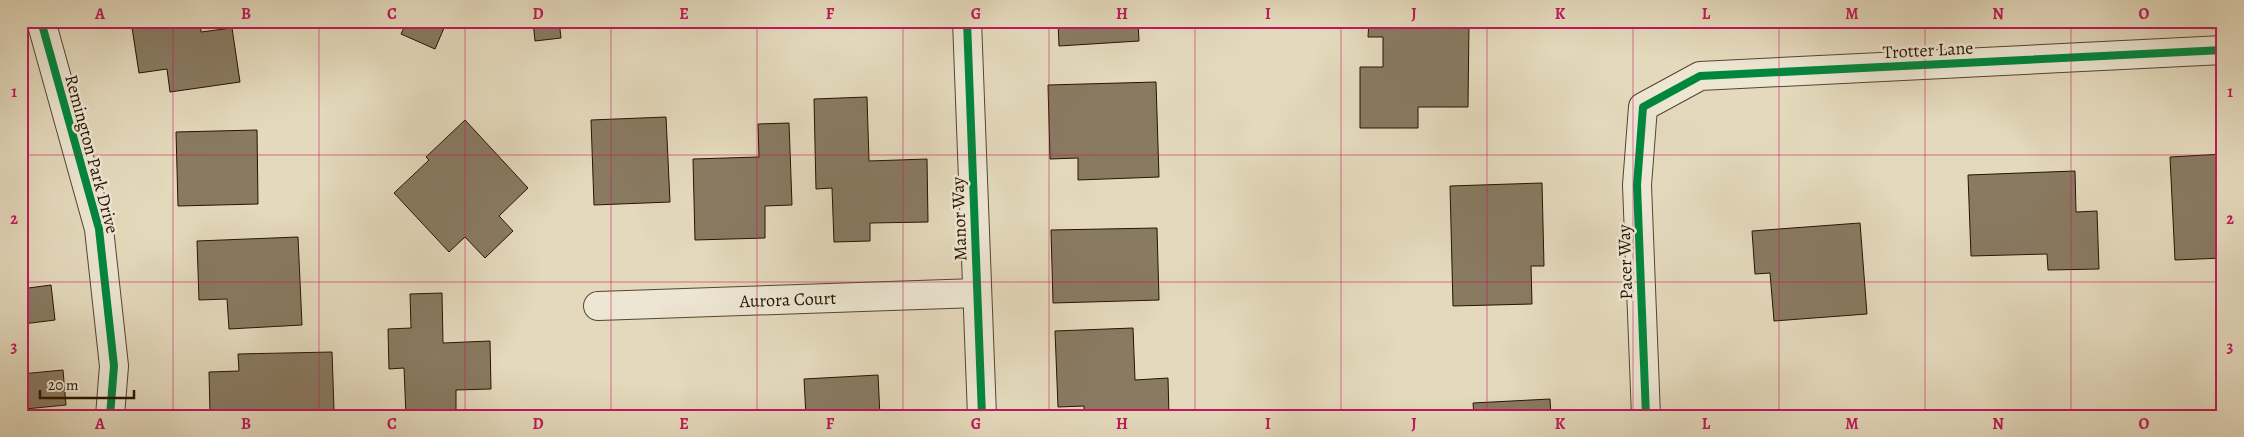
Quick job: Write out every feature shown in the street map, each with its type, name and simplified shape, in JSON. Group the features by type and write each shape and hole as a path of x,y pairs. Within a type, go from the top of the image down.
{"street":[{"name":"Remington Park Drive","path":"41,21 99,229 114,366 110,416"},
{"name":"Manor Way","path":"967,21 982,416"},
{"name":"Trotter Lane","path":"1643,107 1700,76 2223,50"},
{"name":"Pacer Way","path":"1643,107 1637,185 1646,416"},
{"name":"Aurora Court","path":"598,306 977,293"}],"building":[{"path":"131,21 200,21 201,32 232,28 240,82 170,92 167,69 139,73"},
{"path":"407,21 447,21 435,49 401,34"},
{"path":"533,21 559,21 561,38 535,41"},
{"path":"1058,21 1138,21 1139,41 1059,46"},
{"path":"1369,21 1469,21 1468,107 1418,107 1418,128 1360,128 1360,67 1383,67 1383,37 1368,37"},
{"path":"1156,82 1159,177 1078,180 1078,158 1050,159 1048,85"},
{"path":"867,97 869,161 927,159 928,222 870,223 870,241 834,242 832,188 816,189 814,99"},
{"path":"666,117 670,202 594,205 591,120"},
{"path":"465,120 528,188 499,216 513,231 485,258 465,237 449,252 394,193 429,160 426,157"},
{"path":"789,123 792,205 765,206 765,238 695,240 693,159 759,157 758,124"},
{"path":"257,130 258,204 178,206 176,132"},
{"path":"2223,154 2223,258 2175,260 2170,157"},
{"path":"2075,171 2076,212 2097,211 2099,269 2048,270 2047,254 1971,256 1968,175"},
{"path":"1542,183 1544,266 1531,266 1532,304 1453,306 1450,186"},
{"path":"1860,223 1867,314 1774,321 1770,273 1755,274 1752,231"},
{"path":"1157,228 1159,300 1053,303 1051,230"},
{"path":"298,237 302,325 229,329 227,299 199,300 197,241"},
{"path":"51,285 55,320 23,324 26,351 21,351 21,289"},
{"path":"442,293 443,343 490,341 491,389 456,390 456,416 406,416 404,368 389,369 388,329 411,328 410,294"},
{"path":"1133,328 1135,380 1168,378 1169,416 1084,416 1084,406 1058,407 1055,331"},
{"path":"332,352 334,410 303,411 304,416 223,416 223,411 210,412 209,372 239,371 238,354"},
{"path":"63,370 66,405 25,409 25,416 21,416 21,374"},
{"path":"878,375 880,416 806,416 804,379"},
{"path":"1550,399 1551,416 1474,416 1473,403"}],"cycle path":[{"path":"41,21 99,229 114,366 110,416"},
{"path":"967,21 982,416"},
{"path":"1646,416 1637,185 1643,107 1700,76 2223,50"}]}
